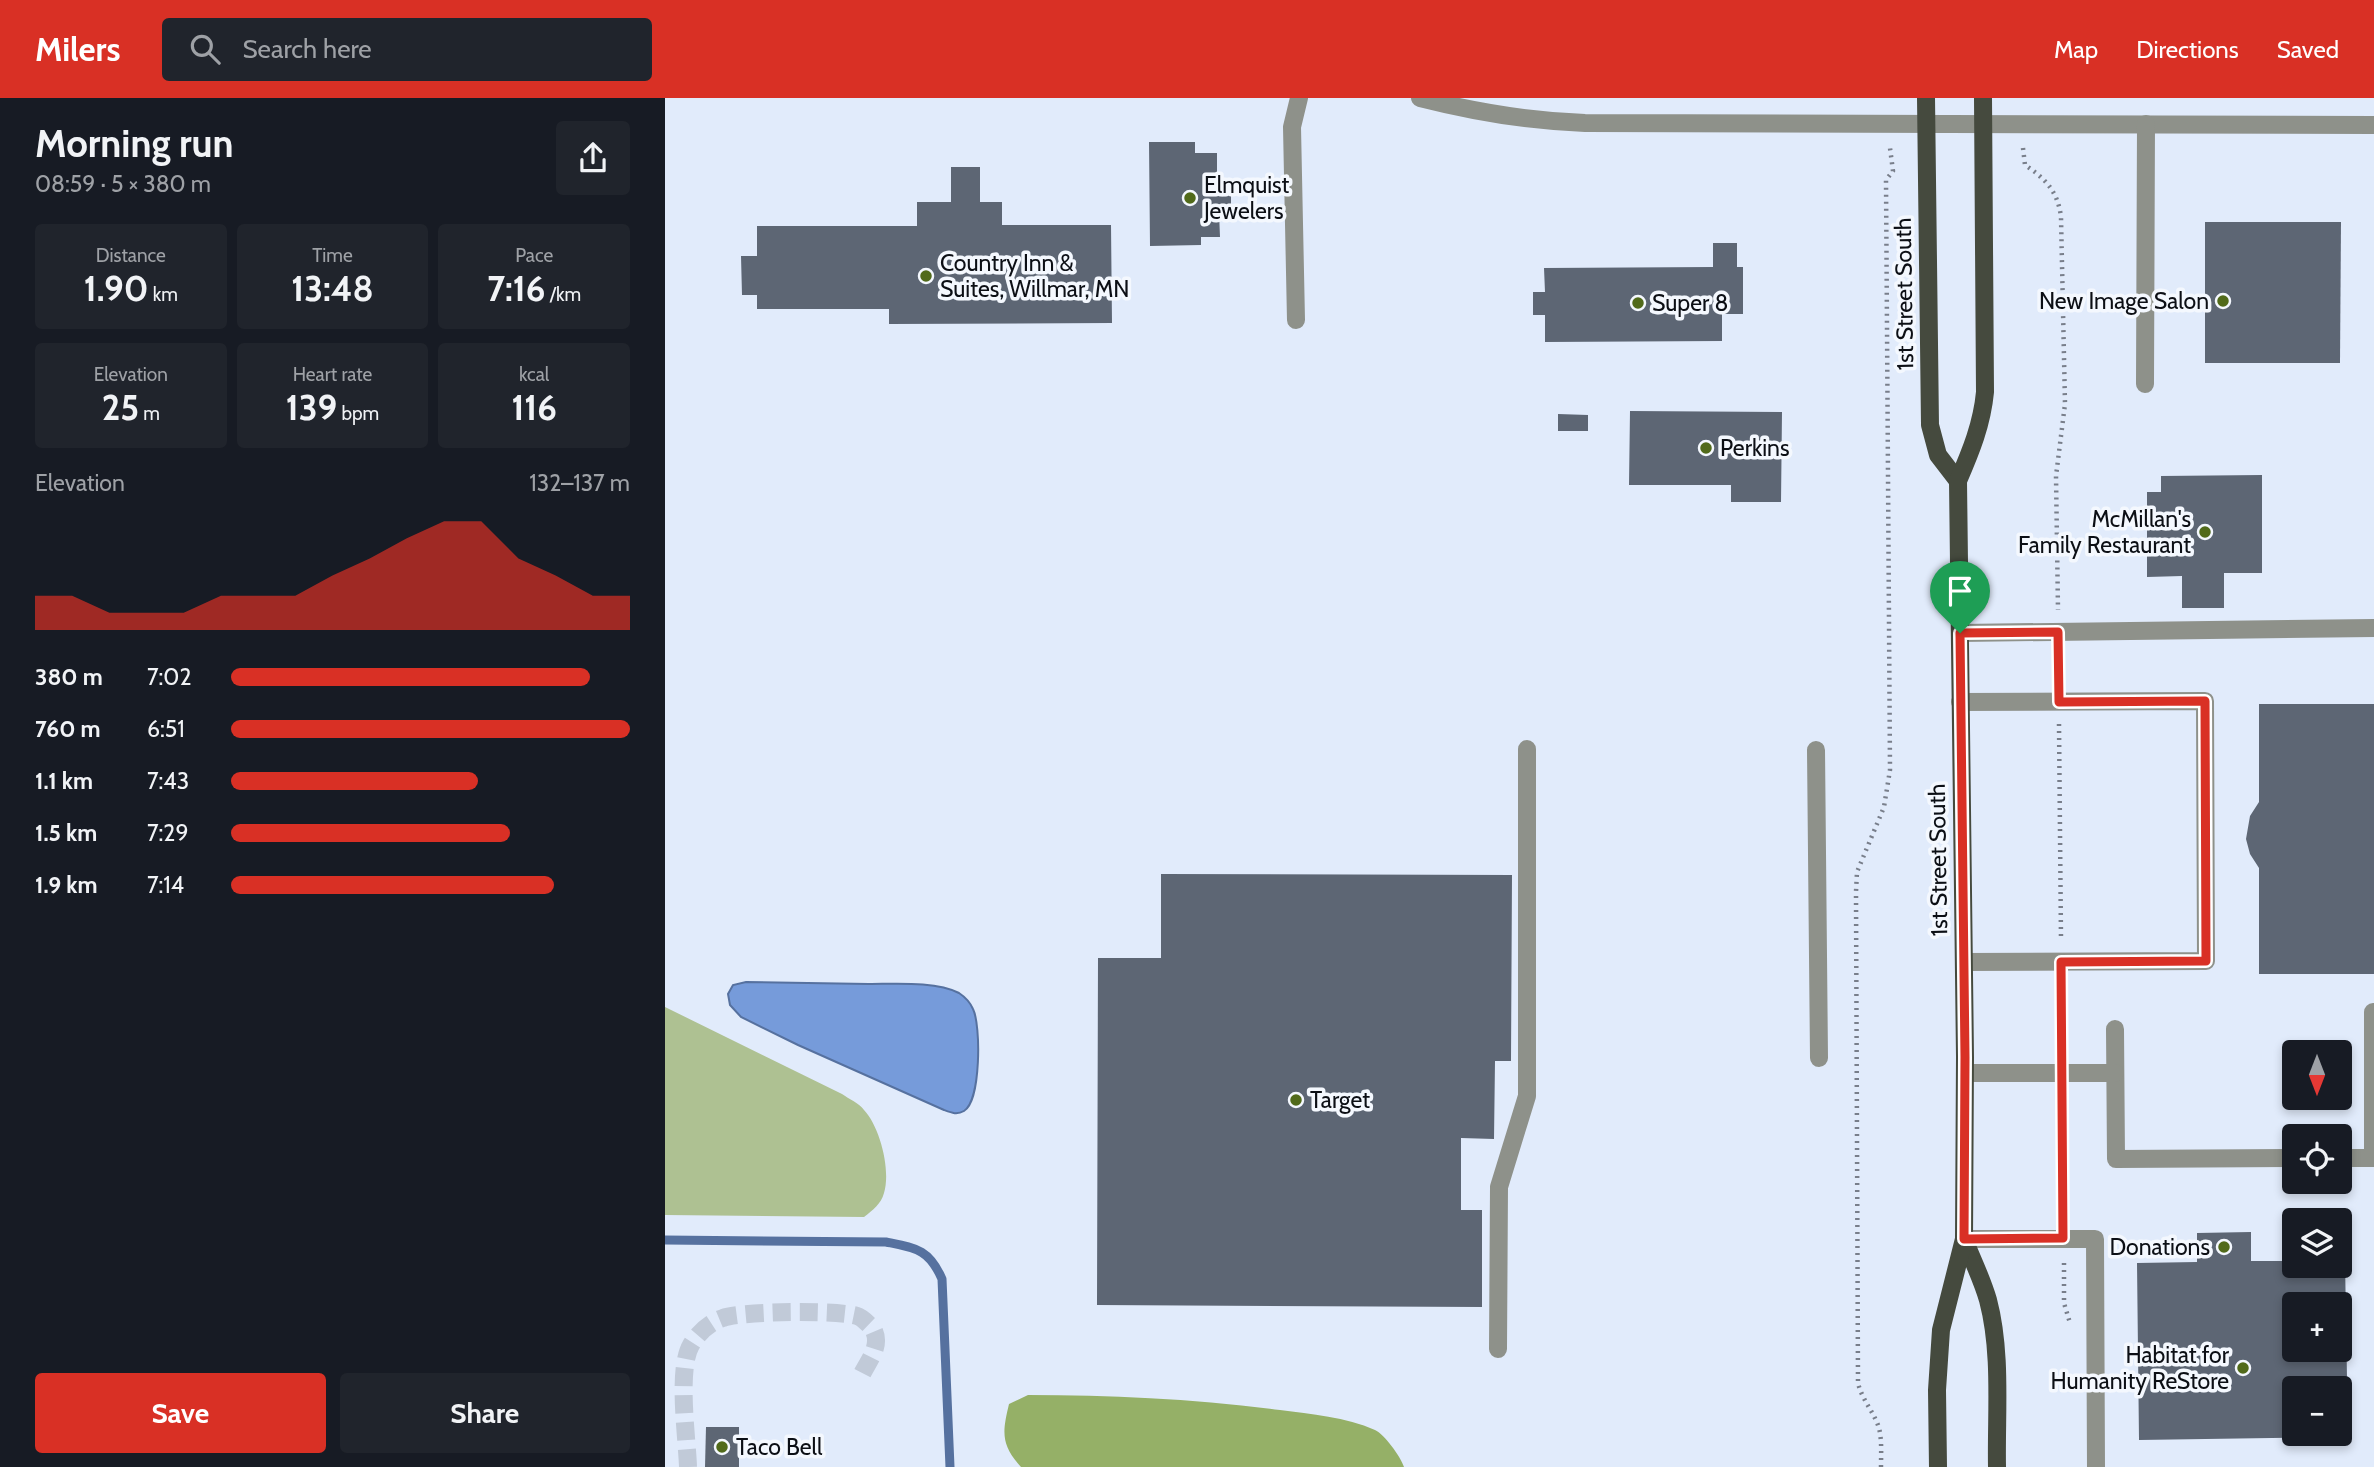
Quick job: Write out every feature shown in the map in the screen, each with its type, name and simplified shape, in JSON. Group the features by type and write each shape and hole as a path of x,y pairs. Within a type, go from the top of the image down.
{"main road":[{"name":"1st Street South","path":"1926,98 1930,425 1938,455 1958,481"},
{"name":"1st Street South","path":"1938,1467 1937,1391 1941,1330 1964,1239 1965,1073 1958,481 1977,437 1985,392 1983,98"},
{"name":"1st Street South","path":"1964,1239 1987,1299 1993,1328 1997,1467"}],"street":[{"path":"1296,320 1292,127 1299,98"},
{"path":"1420,98 1492,115 1548,122 2374,125"},
{"path":"2145,384 2146,124"},
{"path":"1960,633 2374,628"},
{"path":"1960,702 2205,701 2206,961 1963,962"},
{"path":"1498,1349 1499,1187 1527,1097 1527,749"},
{"path":"1816,750 1819,1058"},
{"path":"2352,1158 2373,1158 2373,1012"},
{"path":"2115,1029 2116,1159 2282,1158"},
{"path":"1965,1073 2115,1073"},
{"path":"1964,1239 2095,1238 2096,1467"}],"path":[{"path":"2019,123 2025,165 2041,175 2052,187 2059,202 2061,218 2065,404 2056,476 2063,1238 2064,1303 2073,1334"},
{"path":"1881,1467 1878,1425 1861,1396 1858,1382 1856,892 1857,872 1884,807 1890,770 1886,180 1893,171 1887,124"}],"green space":[{"path":"665,1007 857,1103 870,1118 883,1149 886,1184 876,1206 864,1217 665,1215"},
{"path":"1028,1395 1185,1400 1328,1417 1379,1432 1392,1446 1404,1467 1021,1467 1010,1452 1004,1431 1009,1404"}],"water":[{"path":"746,982 915,984 950,989 959,993 972,1006 976,1018 978,1062 970,1104 959,1113 944,1110 741,1017 730,1005 728,994 733,985"}],"building":[{"name":"Elmquist Jewelers","path":"1149,142 1195,142 1195,153 1217,153 1217,184 1231,184 1231,212 1219,212 1220,237 1201,237 1201,245 1150,246"},
{"name":"Country Inn & Suites, Willmar, MN","path":"951,167 980,167 980,202 1002,202 1002,225 1111,225 1112,323 889,324 889,309 757,309 757,295 742,295 741,256 757,256 757,226 917,226 917,202 951,202"},
{"path":"2205,222 2341,222 2340,363 2205,363"},
{"name":"Super 8","path":"1713,243 1737,243 1737,267 1743,267 1743,314 1722,314 1722,341 1545,342 1545,315 1533,315 1533,292 1545,292 1544,268 1713,267"},
{"name":"Perkins","path":"1630,411 1782,412 1781,502 1731,502 1731,485 1629,485"},
{"path":"1558,414 1588,415 1588,431 1558,431"},
{"name":"McMillan's Family Restaurant","path":"2262,475 2262,573 2224,573 2224,608 2182,608 2182,576 2147,577 2147,492 2161,492 2161,476"},
{"path":"2259,704 2374,704 2374,974 2259,974 2259,868 2250,854 2246,839 2250,816 2259,802"},
{"name":"Target","path":"1161,874 1512,875 1511,1061 1495,1061 1494,1139 1461,1138 1461,1210 1482,1210 1482,1307 1097,1305 1098,958 1161,958"},
{"name":"Habitat for Humanity ReStore","path":"2251,1232 2251,1261 2282,1261 2282,1278 2345,1278 2346,1292 2282,1292 2282,1362 2347,1362 2347,1376 2282,1376 2282,1438 2139,1440 2137,1263 2197,1262 2197,1233"},
{"name":"Taco Bell","path":"706,1427 739,1427 739,1467 705,1467"}],"waterway":[{"path":"665,1240 886,1242 913,1248 926,1256 942,1279 950,1467"}],"tunnel":[{"path":"688,1467 684,1370 691,1345 713,1322 733,1316 769,1313 811,1312 857,1316 873,1329 876,1341 874,1352 862,1374"}],"place":[{"name":"Elmquist Jewelers","path":"1190,198"},
{"name":"Country Inn & Suites, Willmar, MN","path":"926,276"},
{"name":"New Image Salon","path":"2223,301"},
{"name":"Super 8","path":"1638,303"},
{"name":"Perkins","path":"1706,448"},
{"name":"McMillan's Family Restaurant","path":"2205,532"},
{"name":"Target","path":"1296,1100"},
{"name":"Donations","path":"2224,1247"},
{"name":"Habitat for Humanity ReStore","path":"2243,1368"},
{"name":"Taco Bell","path":"722,1447"}],"route":[{"path":"2058,632 2059,702 2205,701 2206,961 2061,962 2063,1238 1964,1239 1965,1057 1960,633 2058,632"}]}
